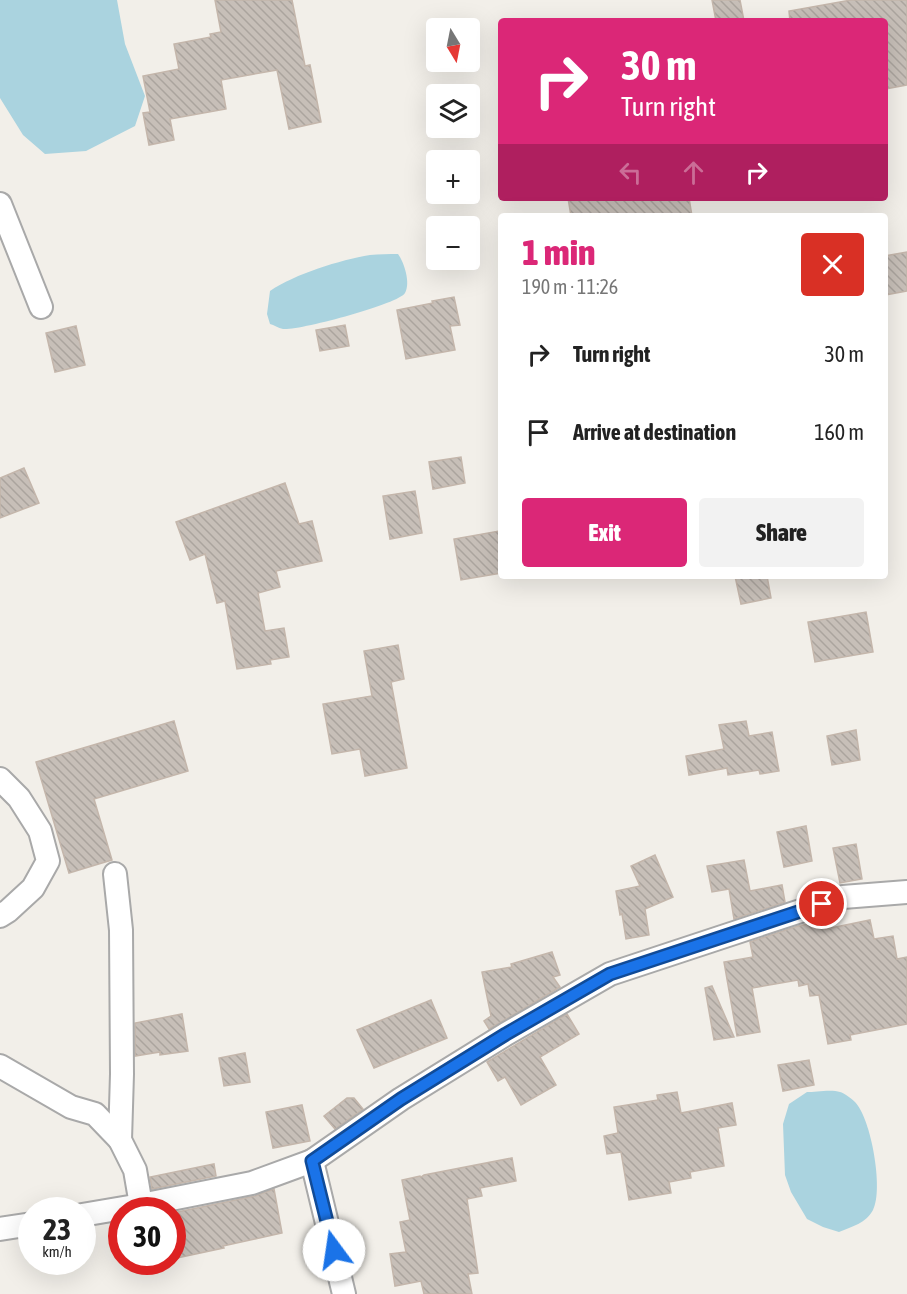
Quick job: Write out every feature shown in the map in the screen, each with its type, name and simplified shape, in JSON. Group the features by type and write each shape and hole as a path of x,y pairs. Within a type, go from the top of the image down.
{"street":[{"path":"0,204 41,307"},
{"path":"0,779 19,798 40,831 48,861 33,888 0,916"},
{"path":"115,873 121,930 120,1140"},
{"path":"181,1197 252,1183 312,1161 401,1099 506,1034 610,974 843,897 907,892"},
{"path":"0,1066 71,1107 95,1114 120,1140 135,1170 140,1197"},
{"path":"312,1161 345,1294"},
{"path":"0,1229 18,1226"}],"water":[{"path":"0,0 117,0 125,44 145,96 135,126 86,151 45,154 23,135 0,98"},
{"path":"398,254 407,278 407,289 399,298 368,310 308,326 283,329 270,324 267,314 270,291 280,285 318,268 345,260 370,255"},
{"path":"837,1091 848,1096 861,1110 871,1138 877,1187 873,1210 862,1222 839,1232 807,1219 791,1192 785,1175 783,1124 789,1104 807,1092"}],"building":[{"path":"215,0 292,0 305,66 310,65 321,122 289,129 277,70 221,80 226,109 170,119 174,140 149,145 143,113 150,112 143,76 179,69 174,44 211,37 210,34 221,32"},
{"path":"712,0 740,0 743,18 715,18"},
{"path":"851,0 907,0 907,85 888,88 888,18 790,18 789,11"},
{"path":"568,201 690,201 692,213 570,213"},
{"path":"907,252 907,291 888,294 888,255"},
{"path":"454,297 460,325 450,326 455,350 406,359 397,310"},
{"path":"345,325 349,346 320,351 316,330"},
{"path":"76,326 85,365 55,372 46,333"},
{"path":"461,457 465,483 433,489 429,462"},
{"path":"24,468 39,503 0,518 0,478"},
{"path":"285,483 299,524 312,521 322,561 276,571 280,587 258,593 265,631 284,628 289,657 270,660 271,664 237,669 225,601 217,603 205,554 190,560 176,522"},
{"path":"415,491 422,533 390,539 383,496"},
{"path":"498,531 498,574 461,580 454,539"},
{"path":"736,579 768,579 771,598 741,604"},
{"path":"866,612 873,652 815,662 808,622"},
{"path":"398,645 404,679 391,682 407,768 365,776 360,749 332,754 323,704 372,696 364,651"},
{"path":"174,721 188,771 94,799 112,860 69,873 36,762"},
{"path":"746,721 749,736 772,732 779,771 760,774 759,770 728,775 727,768 689,775 686,756 724,749 719,725"},
{"path":"856,730 860,760 832,765 827,736"},
{"path":"806,826 812,861 784,867 777,832"},
{"path":"856,844 862,879 840,883 833,848"},
{"path":"655,855 673,897 645,909 649,935 626,939 616,891 640,886 631,866"},
{"path":"744,860 750,891 782,885 785,902 734,919 729,889 712,892 707,866"},
{"path":"870,920 874,939 893,936 897,959 907,957 907,1024 850,1035 851,1040 828,1044 819,995 810,996 808,984 799,986 798,980 752,988 760,1032 737,1036 724,962 753,957 750,942 798,926 824,921 826,929"},
{"path":"552,952 560,975 553,977 560,987 489,1029 484,1021 491,1016 482,972 512,967 511,964"},
{"path":"712,986 734,1037 714,1040 705,988"},
{"path":"431,1000 447,1038 374,1068 357,1030"},
{"path":"182,1014 188,1051 135,1056 135,1023"},
{"path":"567,1014 579,1034 540,1057 556,1085 521,1105 505,1077 498,1081 487,1062"},
{"path":"245,1053 250,1082 224,1086 219,1058"},
{"path":"809,1060 814,1085 783,1091 778,1065"},
{"path":"677,1092 681,1113 732,1103 736,1125 718,1128 724,1166 690,1172 691,1178 669,1182 671,1193 629,1200 621,1152 607,1154 604,1136 618,1133 614,1107 658,1100 657,1095"},
{"path":"347,1098 354,1098 363,1109 335,1129 324,1116"},
{"path":"302,1105 310,1141 273,1148 266,1112"},
{"path":"512,1158 516,1181 480,1188 482,1196 467,1199 478,1273 468,1274 472,1294 424,1294 421,1281 395,1286 390,1254 406,1252 400,1222 410,1220 402,1180"},
{"path":"214,1164 216,1176 152,1189 150,1177"},
{"path":"274,1189 282,1233 186,1256 186,1210 255,1196"}],"route":[{"path":"334,1250 312,1161 401,1099 506,1034 610,974 822,904"}]}
